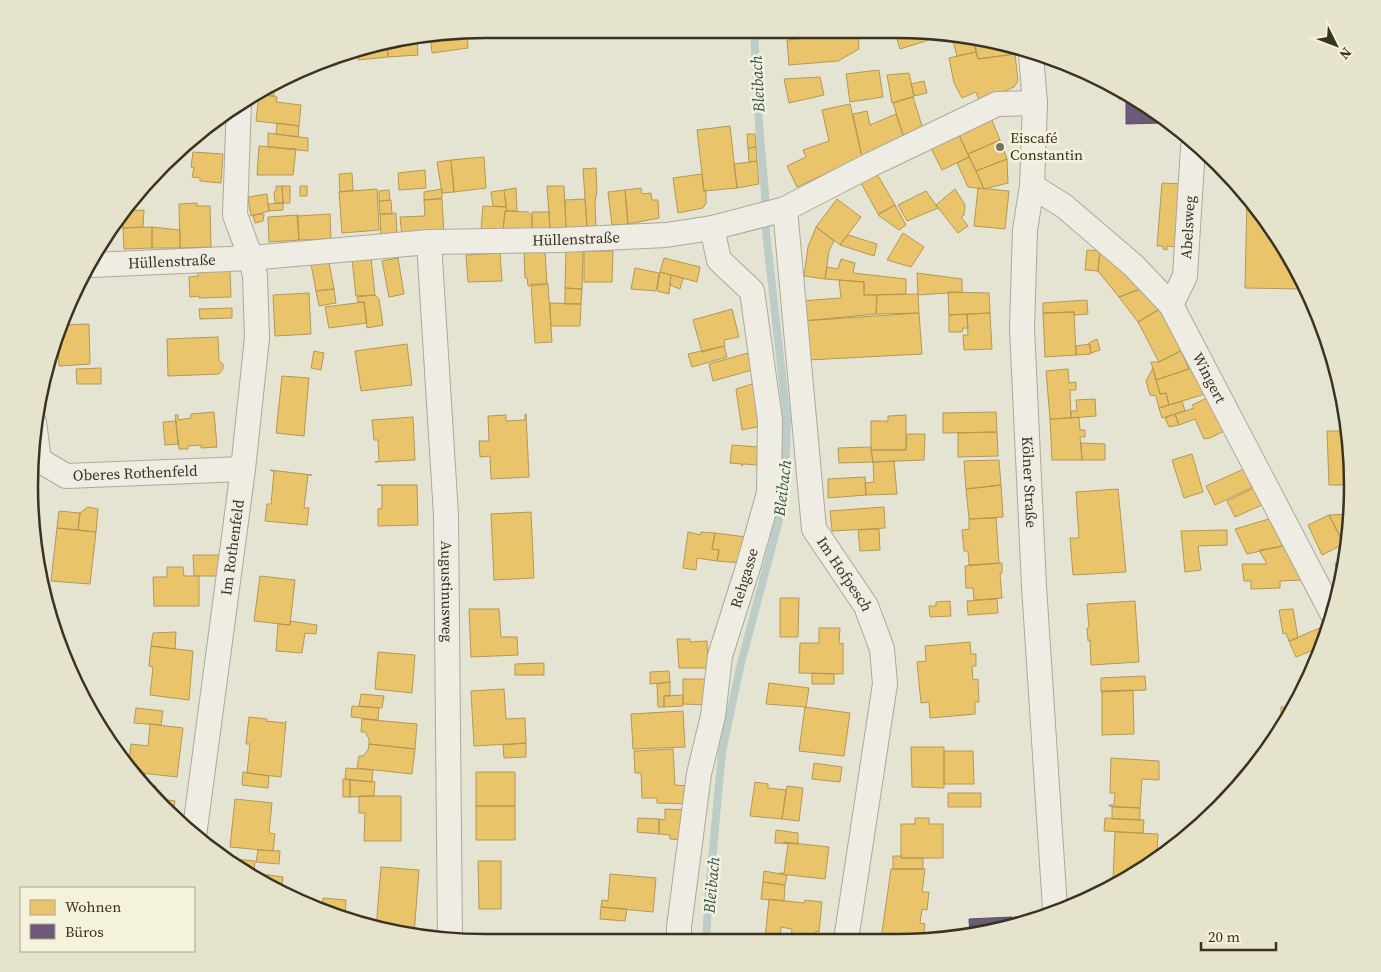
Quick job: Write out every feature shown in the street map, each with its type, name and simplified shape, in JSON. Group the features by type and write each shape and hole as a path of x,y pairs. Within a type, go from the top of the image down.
{"street":[{"name":"Kölner Straße","path":"1031,59 1035,103 1032,186 1025,230 1022,328 1034,586 1055,905"},
{"name":"Hüllenstraße","path":"96,265 251,258 429,242 560,240 666,235 712,228 773,212 997,104 1035,103"},
{"name":"Im Rothenfeld","path":"195,827 243,469 257,338 255,276 251,258 235,214 239,112"},
{"name":"Abelsweg","path":"1171,305 1185,276 1193,151"},
{"name":"Wingert","path":"1032,186 1064,206 1134,266 1171,305 1328,604"},
{"name":"Im Hofpesch","path":"773,212 814,529 866,606 882,649 885,684 847,934"},
{"name":"Rehgasse","path":"679,934 699,774 713,716 720,656 749,564 768,493 770,420 752,291 719,260 712,228"},
{"name":"Augustinusweg","path":"429,242 446,515 450,933"},
{"name":"Oberes Rothenfeld","path":"38,454 39,460 66,476 243,469"}],"building: Wohnen":[{"path":"467,38 468,48 432,53 431,41"},
{"path":"858,38 859,49 838,61 789,65 787,40"},
{"path":"897,38 932,39 900,49"},
{"path":"953,41 974,45 976,52 957,56"},
{"path":"417,43 418,55 388,57 387,49"},
{"path":"975,46 982,46 1015,54 978,59"},
{"path":"387,49 388,57 358,60 358,57"},
{"path":"976,52 978,59 1015,54 1018,81 1014,87 980,102 976,92 962,98 954,83 949,58"},
{"path":"879,70 883,97 850,102 846,74"},
{"path":"909,73 914,96 892,103 887,75"},
{"path":"820,77 824,95 789,103 784,79"},
{"path":"924,81 927,93 914,96 911,84"},
{"path":"267,95 277,97 276,102 301,105 299,126 256,121 258,100"},
{"path":"913,97 923,129 903,135 893,103"},
{"path":"850,104 862,157 797,187 787,166 806,157 803,150 829,141 822,110"},
{"path":"867,111 870,125 896,114 904,138 862,157 853,114"},
{"path":"991,118 1000,140 968,154 958,133"},
{"path":"277,123 299,126 298,137 276,134"},
{"path":"730,126 737,188 704,191 697,130"},
{"path":"268,133 308,138 308,151 268,147"},
{"path":"958,133 969,157 942,170 930,146"},
{"path":"747,134 755,134 756,147 748,148"},
{"path":"1000,140 1007,159 976,171 968,154"},
{"path":"259,146 296,149 293,175 257,175"},
{"path":"756,147 757,161 749,162 748,148"},
{"path":"193,152 223,154 221,183 200,181 200,178 192,177 194,168 191,167"},
{"path":"484,157 486,188 454,192 451,160"},
{"path":"969,157 984,189 968,187 957,163"},
{"path":"1007,159 1008,183 984,189 976,171"},
{"path":"451,160 454,192 442,193 437,162"},
{"path":"757,161 759,184 737,188 734,164"},
{"path":"596,168 596,227 587,227 583,169"},
{"path":"425,170 426,188 399,190 398,173"},
{"path":"352,173 353,190 340,192 339,174"},
{"path":"702,174 704,191 706,191 706,203 703,208 678,213 673,178"},
{"path":"877,174 895,205 878,214 861,183"},
{"path":"1162,183 1182,184 1178,247 1167,246 1167,250 1163,249 1163,246 1157,246"},
{"path":"276,186 282,186 283,203 275,203 274,192 276,191"},
{"path":"282,186 290,186 290,203 283,203"},
{"path":"300,186 307,186 307,196 300,196"},
{"path":"547,186 564,186 566,228 550,229"},
{"path":"516,188 517,211 507,211 504,190"},
{"path":"641,188 642,194 651,193 652,200 658,200 659,218 628,224 625,190"},
{"path":"978,188 1009,191 1005,229 974,226"},
{"path":"377,189 379,230 342,233 339,192"},
{"path":"442,189 442,198 424,200 424,192"},
{"path":"955,189 965,205 964,215 961,217 968,226 958,233 936,205"},
{"path":"389,190 390,200 379,201 379,191"},
{"path":"504,190 506,207 493,206 491,192"},
{"path":"625,190 628,224 612,225 608,192"},
{"path":"926,191 938,208 907,221 898,205"},
{"path":"267,194 269,211 251,216 248,197"},
{"path":"442,199 444,234 402,237 400,217 425,216 424,200"},
{"path":"585,199 587,227 566,228 565,200"},
{"path":"837,199 861,217 840,245 816,227"},
{"path":"391,200 392,214 380,214 379,201"},
{"path":"197,203 197,206 210,206 211,247 180,248 179,204"},
{"path":"283,203 283,210 269,211 268,204"},
{"path":"895,205 906,225 899,230 878,215"},
{"path":"483,206 506,207 503,231 481,229"},
{"path":"1247,208 1268,237 1297,289 1245,288"},
{"path":"144,210 143,227 123,228 123,222 132,211"},
{"path":"505,211 528,212 532,216 532,230 503,231"},
{"path":"532,212 549,212 550,229 532,230"},
{"path":"396,213 397,237 381,238 380,214"},
{"path":"264,214 263,221 255,223 253,215"},
{"path":"330,214 331,239 299,240 297,216"},
{"path":"298,215 299,240 269,242 268,217"},
{"path":"152,227 180,230 180,248 152,248"},
{"path":"152,227 152,248 124,249 123,228"},
{"path":"816,227 834,241 829,251 825,279 804,276 808,247"},
{"path":"903,233 924,247 911,267 887,260"},
{"path":"848,235 877,244 874,256 840,245"},
{"path":"545,250 547,284 528,286 527,278 525,278 524,252"},
{"path":"1087,250 1100,251 1098,271 1085,270"},
{"path":"566,251 583,251 582,289 565,288"},
{"path":"584,251 613,251 612,282 584,282"},
{"path":"1100,251 1143,288 1119,297 1098,271"},
{"path":"500,253 502,281 468,282 466,255"},
{"path":"371,258 375,295 356,296 352,259"},
{"path":"398,258 404,294 389,297 382,261"},
{"path":"664,258 700,267 697,282 660,272"},
{"path":"841,259 855,263 853,273 906,279 906,294 864,295 864,282 825,279 827,267 838,269"},
{"path":"329,262 334,289 316,291 311,264"},
{"path":"635,268 659,273 656,291 631,289"},
{"path":"230,271 231,297 190,297 189,277 198,276 198,272"},
{"path":"660,272 671,275 669,294 657,291"},
{"path":"917,273 962,279 962,292 918,295"},
{"path":"671,275 683,278 680,289 670,285"},
{"path":"839,280 864,282 864,295 877,295 876,314 802,321 801,301 841,298"},
{"path":"531,284 548,284 552,342 535,343"},
{"path":"565,288 582,289 581,304 565,304"},
{"path":"1143,288 1160,309 1138,322 1119,297"},
{"path":"334,289 336,303 319,306 316,291"},
{"path":"948,292 989,293 990,313 949,315"},
{"path":"309,293 311,334 275,336 273,295"},
{"path":"918,294 919,313 876,314 877,295"},
{"path":"375,295 379,299 383,325 367,328 364,302 358,302 357,297"},
{"path":"1087,300 1088,314 1074,315 1074,312 1043,313 1043,303"},
{"path":"364,302 367,323 329,328 325,307"},
{"path":"550,303 581,304 580,326 551,326"},
{"path":"232,308 232,318 200,319 199,309"},
{"path":"732,309 739,337 724,340 725,346 702,352 693,320"},
{"path":"1160,309 1182,350 1159,362 1138,322"},
{"path":"1074,312 1076,355 1045,357 1043,313"},
{"path":"919,313 922,354 808,360 802,321"},
{"path":"990,313 992,349 964,350 963,335 968,335 967,314"},
{"path":"967,314 968,328 963,328 962,332 949,332 949,315"},
{"path":"89,324 90,364 59,366 59,351 68,325"},
{"path":"218,337 219,361 223,364 223,369 219,374 168,376 167,339"},
{"path":"1097,339 1100,350 1091,353 1089,343"},
{"path":"407,344 412,385 361,391 355,351"},
{"path":"1090,344 1091,354 1076,355 1076,346"},
{"path":"724,346 727,357 692,367 688,354"},
{"path":"314,351 324,353 321,370 311,368"},
{"path":"1181,351 1189,369 1156,380 1151,362 1159,362"},
{"path":"748,353 752,370 713,381 709,364"},
{"path":"101,368 101,384 77,384 76,369"},
{"path":"1153,368 1160,394 1166,393 1169,405 1159,408 1156,396 1150,395 1146,381"},
{"path":"1191,368 1205,394 1169,405 1166,393 1160,394 1156,380"},
{"path":"1068,369 1069,383 1076,382 1076,390 1070,390 1071,418 1050,419 1046,371"},
{"path":"282,376 309,378 304,436 276,433"},
{"path":"755,383 761,426 742,430 736,389"},
{"path":"1207,398 1224,431 1204,439 1195,419 1179,425 1175,414 1194,408 1192,405"},
{"path":"1095,399 1096,416 1071,418 1071,411 1077,411 1076,400"},
{"path":"1182,401 1185,411 1162,418 1159,408"},
{"path":"214,412 217,447 201,448 201,445 188,446 188,449 179,449 175,415 178,415 178,420 191,418 191,414"},
{"path":"996,412 997,432 943,433 943,413"},
{"path":"525,414 529,477 491,479 490,456 480,457 479,441 489,441 488,416 506,415 506,421 525,420"},
{"path":"1175,414 1179,425 1169,427 1165,418"},
{"path":"906,415 906,450 871,450 871,421 888,421 888,416"},
{"path":"413,417 415,460 375,462 379,461 378,440 374,440 372,420"},
{"path":"1079,417 1080,430 1085,430 1085,437 1080,437 1082,460 1052,460 1050,419"},
{"path":"176,421 178,444 165,445 163,422"},
{"path":"1327,431 1340,431 1344,485 1329,485"},
{"path":"997,432 998,456 958,457 958,433"},
{"path":"907,434 925,434 924,460 873,462 871,450 906,450"},
{"path":"1081,443 1105,444 1105,460 1082,460"},
{"path":"732,445 758,447 757,465 744,464 741,466 742,464 730,463"},
{"path":"871,447 873,462 839,463 838,448"},
{"path":"1192,454 1203,492 1184,498 1172,460"},
{"path":"999,460 1001,485 966,489 964,461"},
{"path":"894,461 897,494 866,495 865,483 874,482 873,462"},
{"path":"1244,469 1253,487 1215,505 1206,486"},
{"path":"270,470 312,475 308,475 304,508 309,508 307,525 265,521 267,504 271,504 274,472"},
{"path":"865,477 866,495 828,498 828,479"},
{"path":"377,485 417,485 418,525 378,526 378,509 382,508 382,486"},
{"path":"1001,485 1003,517 969,519 966,489"},
{"path":"1254,488 1262,505 1235,517 1227,501"},
{"path":"1118,489 1126,572 1073,575 1070,538 1079,538 1076,492"},
{"path":"88,507 98,509 96,532 78,530 80,513"},
{"path":"884,507 885,528 832,531 830,511"},
{"path":"59,511 80,513 78,530 57,528"},
{"path":"531,512 534,578 494,580 491,514"},
{"path":"1343,514 1341,537 1340,537 1329,515"},
{"path":"1329,515 1341,538 1340,546 1322,555 1308,525"},
{"path":"996,518 999,563 969,565 968,551 964,551 962,530 969,529 969,519"},
{"path":"1269,519 1283,546 1247,554 1235,529"},
{"path":"57,528 96,532 90,584 51,581"},
{"path":"879,529 880,550 860,551 858,530"},
{"path":"1227,530 1227,545 1198,546 1201,570 1185,572 1181,531"},
{"path":"688,532 701,535 701,532 715,533 712,549 719,550 717,561 697,558 696,570 683,568"},
{"path":"715,533 746,537 742,563 717,561 719,550 712,549"},
{"path":"1283,546 1301,580 1280,581 1280,588 1251,589 1251,581 1244,581 1242,564 1267,564 1259,550"},
{"path":"193,555 221,555 221,576 194,576"},
{"path":"1002,563 1002,573 1000,574 1002,598 974,600 973,588 966,588 965,566"},
{"path":"167,567 183,567 184,576 199,576 199,606 154,606 153,577 167,577"},
{"path":"260,576 295,580 290,625 254,621"},
{"path":"780,598 799,598 798,637 780,637"},
{"path":"997,599 998,613 968,615 967,601"},
{"path":"950,601 951,616 930,617 929,606 936,606 936,602"},
{"path":"1135,601 1139,662 1091,665 1090,640 1088,641 1087,628 1089,628 1087,604"},
{"path":"469,609 499,609 501,637 517,637 518,655 471,657"},
{"path":"1293,609 1298,638 1289,641 1286,633 1283,634 1279,610"},
{"path":"290,621 317,625 316,634 305,633 302,653 276,651 278,624 290,625"},
{"path":"819,628 840,628 839,644 843,643 843,674 799,673 800,643 819,643"},
{"path":"1321,628 1312,651 1296,657 1289,641"},
{"path":"176,632 175,649 151,646 153,633"},
{"path":"677,639 690,639 690,642 707,641 708,668 679,668"},
{"path":"970,642 971,654 976,654 976,666 972,666 973,680 978,679 979,702 975,702 975,714 930,718 929,702 921,703 917,662 926,661 925,646"},
{"path":"151,646 193,651 189,700 150,695 153,667 149,666"},
{"path":"378,652 415,655 412,693 375,689"},
{"path":"544,663 544,675 515,675 515,664"},
{"path":"669,671 670,682 650,684 650,672"},
{"path":"812,673 834,674 834,684 812,684"},
{"path":"1145,676 1146,690 1101,692 1101,678"},
{"path":"683,679 707,679 707,705 683,704"},
{"path":"670,682 670,696 664,696 664,707 658,707 657,684"},
{"path":"769,683 809,688 806,707 766,704"},
{"path":"504,689 506,719 525,718 526,743 474,746 471,691"},
{"path":"1133,690 1134,734 1102,735 1102,691"},
{"path":"361,694 384,696 382,708 359,706"},
{"path":"683,695 683,706 664,707 664,696"},
{"path":"352,706 379,708 378,720 351,717"},
{"path":"805,707 850,713 844,756 799,751"},
{"path":"136,708 163,711 161,725 134,723"},
{"path":"683,711 685,747 633,749 631,714"},
{"path":"249,717 267,719 266,721 285,723 286,721 281,777 247,773 250,744 246,744"},
{"path":"362,719 417,724 415,749 369,744 369,739 365,732 361,732"},
{"path":"150,724 183,728 177,777 142,773 129,758 131,744 148,746"},
{"path":"526,743 526,757 504,758 503,745"},
{"path":"369,744 415,749 412,774 357,768 359,756 363,756 368,750"},
{"path":"911,747 944,747 944,788 912,787"},
{"path":"673,749 675,785 690,786 689,804 657,803 657,798 642,798 641,773 635,773 634,751"},
{"path":"944,751 973,751 974,784 944,784"},
{"path":"1111,758 1159,761 1159,780 1142,779 1140,808 1109,806 1114,805 1115,793 1110,793"},
{"path":"814,763 842,767 840,782 812,779"},
{"path":"346,768 373,770 372,782 345,779"},
{"path":"243,772 269,776 268,788 242,785"},
{"path":"476,772 515,772 515,806 476,806"},
{"path":"343,779 350,780 350,797 343,797"},
{"path":"350,780 375,782 374,796 350,797"},
{"path":"755,782 768,784 768,788 786,790 782,819 750,816"},
{"path":"787,786 803,788 799,821 782,819"},
{"path":"948,793 981,793 981,807 948,807"},
{"path":"359,796 401,796 401,841 364,841 365,813 359,813"},
{"path":"235,799 272,803 269,833 275,834 273,851 230,847"},
{"path":"166,800 175,801 174,808"},
{"path":"476,806 515,806 515,840 476,840"},
{"path":"1112,807 1140,808 1140,820 1112,819"},
{"path":"665,809 687,810 686,840 670,839 670,835 659,834 659,819 665,820"},
{"path":"638,818 659,819 659,834 637,832"},
{"path":"915,818 929,818 929,824 943,824 943,858 901,858 901,824 915,824"},
{"path":"1105,818 1144,820 1143,833 1104,831"},
{"path":"776,830 798,833 798,844 775,843"},
{"path":"1115,832 1158,834 1157,850 1113,877"},
{"path":"784,842 829,847 825,879 780,874 784,873 788,844"},
{"path":"258,850 280,851 279,864 256,862"},
{"path":"893,856 923,858 923,869 893,869"},
{"path":"238,860 255,861 254,869"},
{"path":"478,861 501,861 501,909 479,909"},
{"path":"381,867 419,870 414,929 377,921"},
{"path":"891,869 925,869 922,892 929,892 927,910 922,909 920,923 925,924 924,934 882,934"},
{"path":"764,871 787,875 785,885 763,882"},
{"path":"610,874 656,878 653,912 601,907 602,900 608,901"},
{"path":"269,875 283,877 282,885 269,878"},
{"path":"763,882 785,885 784,901 761,899"},
{"path":"323,898 346,900 345,912 342,911 323,903"},
{"path":"769,899 804,903 805,900 822,902 819,932 816,931 816,934 792,934 792,929 781,927 780,934 766,934"},
{"path":"601,907 627,909 625,921 600,919"}],"building: Büros":[{"path":"1126,102 1158,123 1126,124"},
{"path":"1012,917 1011,919 970,928 969,919"}],"waterway":[{"name":"Bleibach","path":"706,934 722,752 740,667 779,520 785,477 787,420 766,232 754,38"}],"place":[{"name":"Eiscafé Constantin","path":"1000,147"}]}
